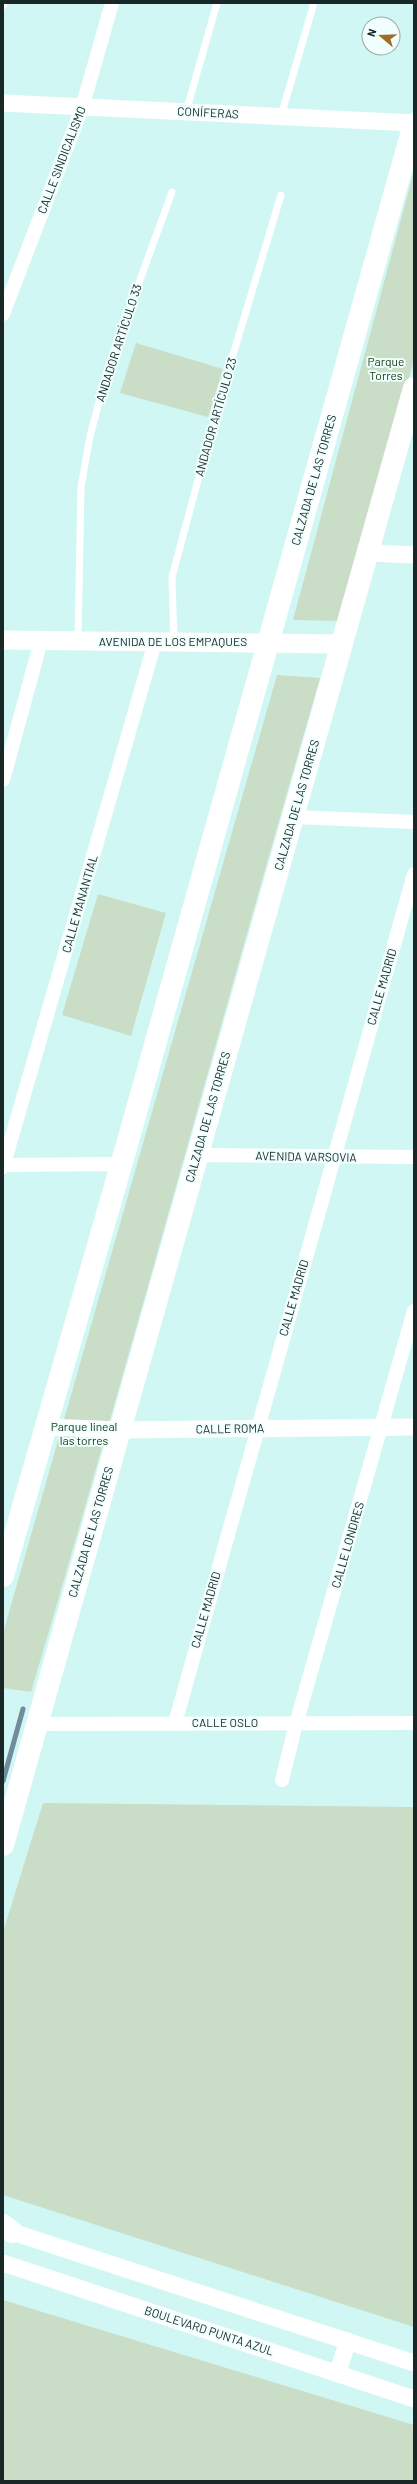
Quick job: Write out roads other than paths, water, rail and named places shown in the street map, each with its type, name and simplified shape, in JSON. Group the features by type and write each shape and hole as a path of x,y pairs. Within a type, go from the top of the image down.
{"main road":[{"name":"CALZADA DE LAS TORRES","path":"3,1576 11,1523 46,1427 122,1164 414,123"},
{"name":"CALZADA DE LAS TORRES","path":"3,1846 344,644 414,388"},
{"name":"AVENIDA DE LOS EMPAQUES","path":"3,640 344,644"}],"street":[{"name":"CALLE SINDICALISMO","path":"3,314 82,108 112,3"},
{"name":"CONÍFERAS","path":"3,103 414,123"},
{"path":"368,553 414,555"},
{"path":"3,780 41,641"},
{"name":"CALLE MANANTIAL","path":"3,1166 155,642"},
{"path":"294,817 414,822"},
{"name":"CALLE MADRID","path":"175,1723 414,874"},
{"name":"AVENIDA VARSOVIA","path":"198,1155 414,1158"},
{"path":"3,1166 122,1164"},
{"name":"CALLE LONDRES","path":"282,1780 296,1724 414,1312"},
{"name":"CALLE ROMA","path":"46,1427 120,1430 414,1427"},
{"name":"CALLE OSLO","path":"37,1724 296,1724 414,1722"},
{"path":"6,2228 414,2363"},
{"name":"BOULEVARD PUNTA AZUL","path":"3,2263 414,2399"},
{"path":"337,2374 348,2341"}],"lane":[{"path":"186,112 217,3"},
{"path":"281,116 314,3"},
{"name":"ANDADOR ARTÍCULO 33","path":"78,642 81,487 90,436 109,365 172,192"},
{"name":"ANDADOR ARTÍCULO 23","path":"174,642 172,577 220,398 281,195"}],"waterway":[{"path":"3,1781 23,1709"}],"park label":[{"name":"Parque Torres","path":"386,369"},
{"name":"Parque lineal las torres","path":"84,1434"}]}
